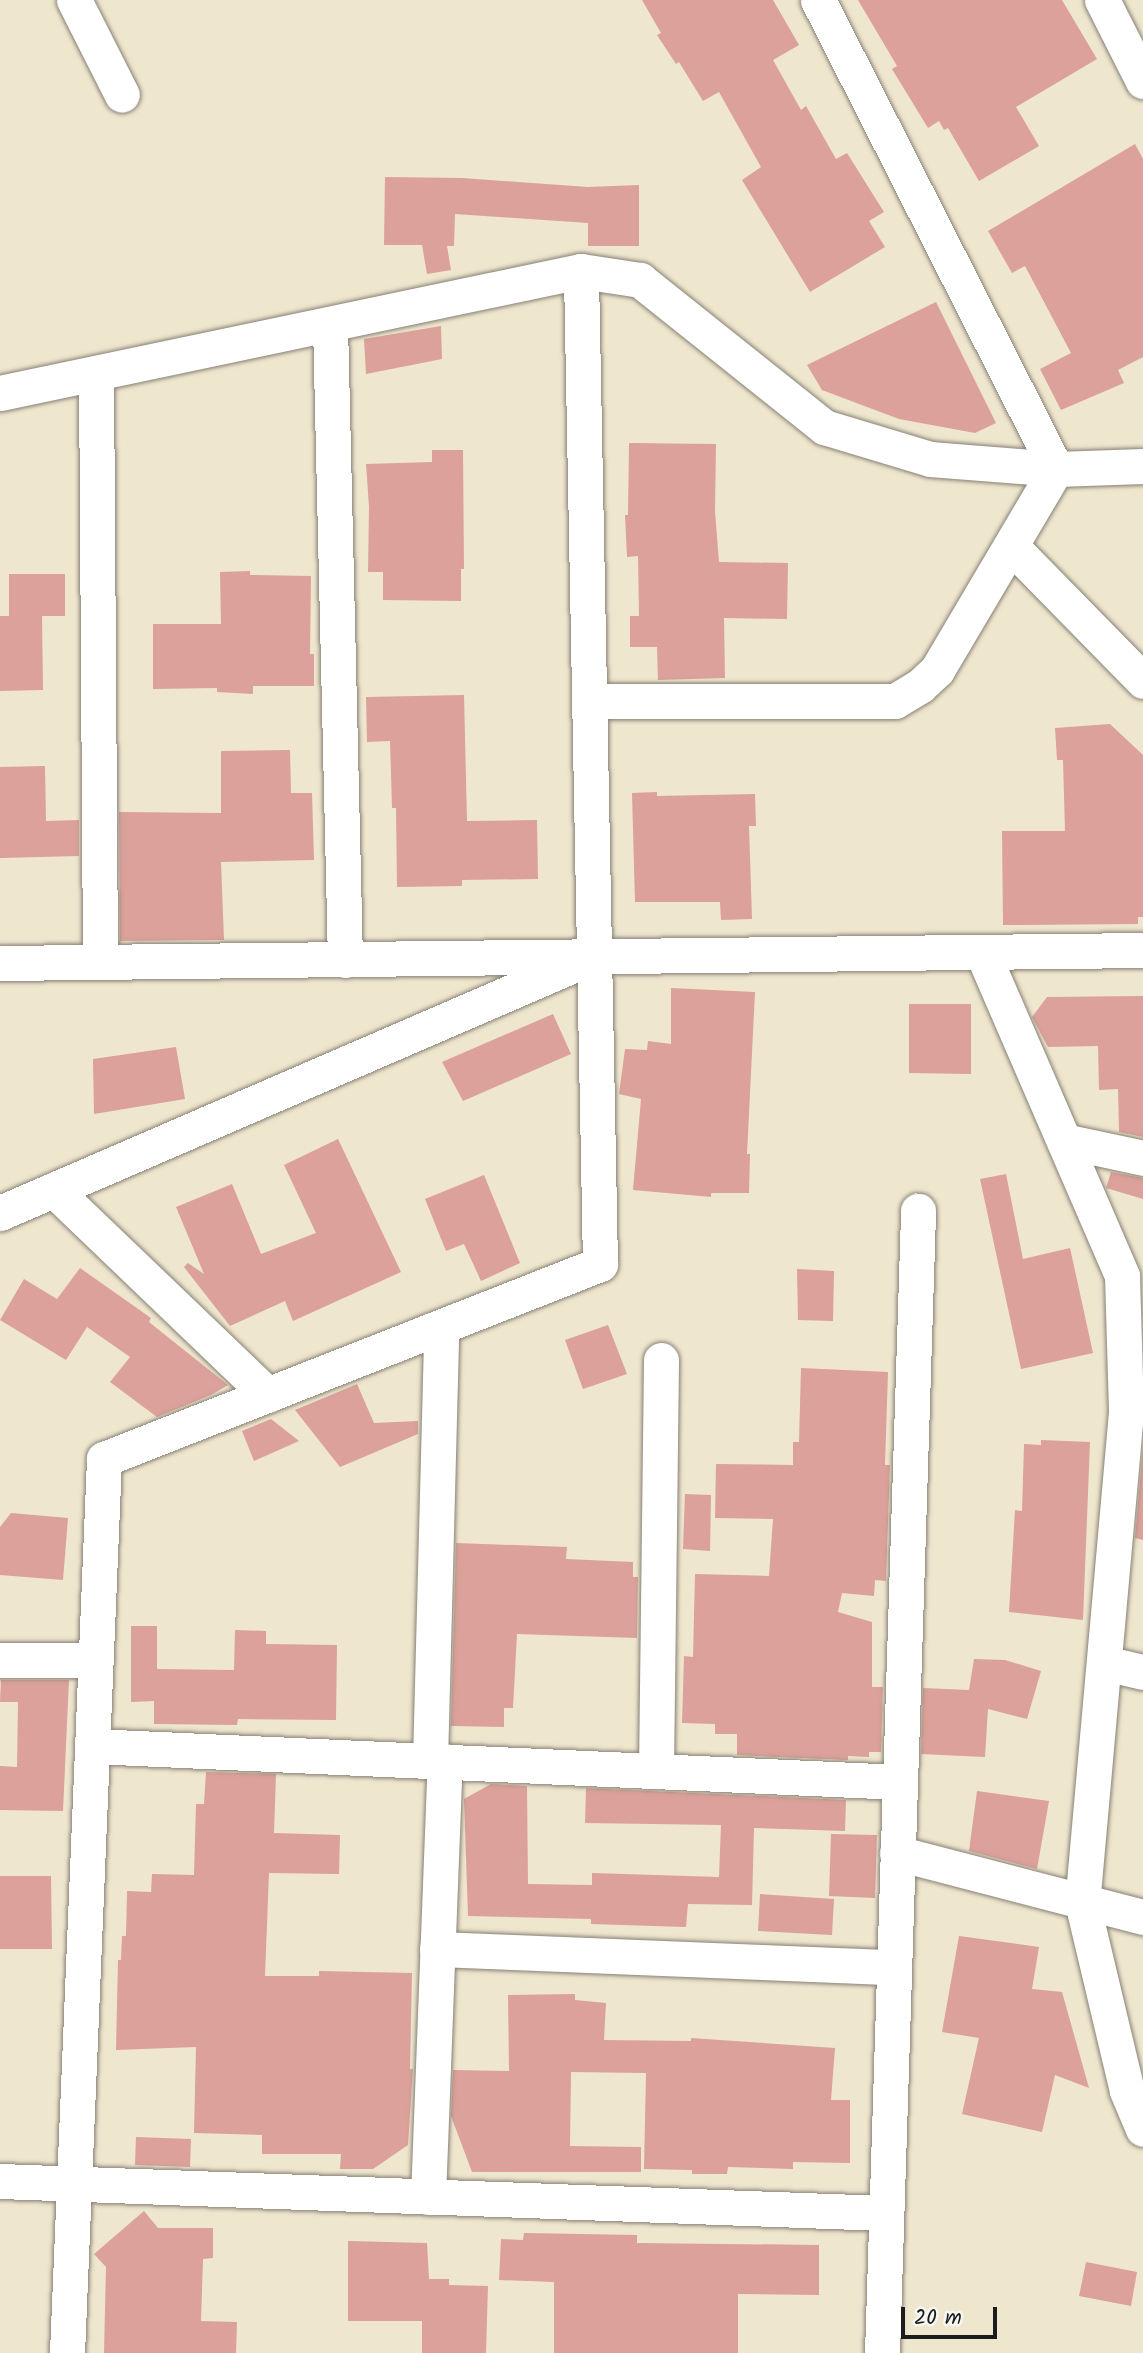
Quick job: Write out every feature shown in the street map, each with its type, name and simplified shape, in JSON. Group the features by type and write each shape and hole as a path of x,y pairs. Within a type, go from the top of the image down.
{"street":[{"path":"74,0 122,95"},
{"path":"818,0 1056,469"},
{"path":"1102,0 1143,81"},
{"path":"67,2353 104,1459 600,1264 580,271"},
{"path":"0,393 580,271 640,281 824,427 930,459 1056,469 1143,466"},
{"path":"330,324 345,960"},
{"path":"96,373 100,962"},
{"path":"589,701 895,701 920,686 937,670 1056,469"},
{"path":"1011,545 1143,681"},
{"path":"0,963 1143,950"},
{"path":"982,952 1122,1276 1135,1413 1104,1663 1083,1902 1127,2091 1143,2129"},
{"path":"0,1213 594,957"},
{"path":"1064,1141 1143,1158"},
{"path":"54,1190 268,1395"},
{"path":"882,2353 918,1211"},
{"path":"428,2197 437,1949 441,1327"},
{"path":"656,1771 660,1360"},
{"path":"0,1660 95,1660"},
{"path":"1104,1663 1143,1672"},
{"path":"92,1746 900,1782"},
{"path":"897,1853 1143,1917"},
{"path":"437,1949 894,1967"},
{"path":"0,2181 886,2213"}],"building":[{"path":"642,0 773,0 799,45 773,60 801,110 806,106 836,159 847,153 884,212 869,221 885,247 810,292 742,180 761,167 719,92 703,101 679,62 676,64 657,35 661,33"},
{"path":"858,0 1062,0 1097,59 1016,107 1039,146 979,181 948,128 944,130 939,121 928,128 892,69 897,66"},
{"path":"1135,144 1143,159 1143,357 1118,370 1124,383 1061,410 1040,369 1071,353 1025,266 1012,273 988,231"},
{"path":"385,177 462,178 588,187 639,185 639,246 588,246 588,223 455,214 454,246 447,246 451,270 427,274 422,245 384,245"},
{"path":"936,302 996,423 975,433 899,419 822,390 807,365"},
{"path":"441,326 442,359 366,374 364,339"},
{"path":"629,443 716,444 715,511 719,562 788,563 787,619 724,618 725,678 658,680 657,647 630,647 630,616 639,616 638,556 627,557 625,515 628,515"},
{"path":"432,450 463,450 464,569 461,569 461,601 383,600 383,572 368,572 369,507 366,464 432,462"},
{"path":"250,571 250,575 311,576 310,654 314,654 314,686 253,686 253,694 217,692 217,688 153,689 153,624 221,624 220,572"},
{"path":"9,574 65,574 65,616 42,616 43,690 0,691 0,616 9,616"},
{"path":"464,695 467,821 537,820 538,879 462,880 462,886 397,887 396,808 392,808 390,741 367,742 366,697"},
{"path":"1110,724 1143,755 1143,917 1138,917 1138,924 1003,925 1002,831 1065,831 1063,760 1057,760 1055,728"},
{"path":"290,750 291,793 312,793 314,860 221,862 224,940 120,941 119,812 221,813 221,751"},
{"path":"45,766 46,821 79,820 79,856 0,858 0,767"},
{"path":"657,792 657,796 755,794 756,826 749,826 752,919 721,920 720,902 635,902 632,793"},
{"path":"671,988 755,992 747,1154 750,1154 749,1193 711,1193 711,1197 633,1190 641,1099 619,1094 625,1049 647,1050 648,1041 671,1044"},
{"path":"1143,996 1143,1137 1119,1132 1118,1089 1099,1090 1098,1046 1048,1047 1032,1017 1047,997"},
{"path":"909,1004 971,1004 971,1074 909,1073"},
{"path":"553,1014 571,1054 463,1101 442,1062"},
{"path":"176,1047 185,1099 94,1114 93,1059"},
{"path":"338,1139 401,1272 293,1321 285,1301 230,1326 184,1267 188,1263 204,1274 176,1207 232,1184 261,1254 316,1233 284,1165"},
{"path":"1111,1172 1143,1178 1143,1199 1106,1188"},
{"path":"1006,1174 1023,1259 1070,1248 1093,1353 1021,1369 980,1179"},
{"path":"484,1175 520,1263 481,1281 464,1244 446,1251 425,1199"},
{"path":"80,1268 151,1318 149,1322 228,1385 211,1395 157,1417 110,1382 130,1357 87,1327 66,1360 0,1320 24,1279 57,1299"},
{"path":"797,1269 834,1271 833,1321 798,1320"},
{"path":"608,1325 627,1374 583,1389 565,1340"},
{"path":"801,1368 888,1372 885,1465 890,1465 886,1581 875,1580 874,1596 842,1593 838,1612 872,1622 872,1687 883,1687 881,1752 869,1752 869,1757 848,1756 848,1760 737,1755 737,1734 715,1734 715,1724 682,1723 684,1656 693,1657 695,1574 769,1576 773,1519 715,1518 716,1464 793,1465 793,1442 799,1442"},
{"path":"357,1384 374,1423 418,1421 418,1434 340,1467 295,1410"},
{"path":"271,1419 299,1441 254,1461 242,1431"},
{"path":"1041,1440 1090,1442 1083,1620 1009,1612 1015,1510 1022,1511 1024,1444 1041,1445"},
{"path":"1143,1448 1143,1540 1135,1538"},
{"path":"685,1494 711,1495 710,1551 683,1549"},
{"path":"11,1513 68,1518 63,1580 0,1575 0,1527"},
{"path":"456,1543 567,1547 566,1559 633,1562 633,1577 638,1577 637,1638 517,1634 513,1708 504,1708 504,1727 451,1726"},
{"path":"131,1626 157,1626 157,1669 234,1670 235,1630 266,1631 266,1644 337,1645 336,1720 238,1719 237,1725 154,1724 154,1701 131,1702"},
{"path":"974,1659 1005,1660 1041,1671 1027,1719 988,1709 985,1757 921,1754 923,1688 969,1690"},
{"path":"1,1680 69,1680 63,1811 0,1810 0,1766 17,1767 18,1702 0,1702"},
{"path":"206,1772 276,1774 274,1833 340,1835 339,1874 269,1873 265,1976 319,1976 319,1971 412,1973 410,2069 413,2069 408,2145 373,2169 340,2169 341,2154 262,2154 262,2135 194,2133 196,2047 116,2050 118,1960 121,1960 122,1936 126,1936 127,1891 151,1892 152,1874 194,1875 196,1804 204,1804"},
{"path":"491,1784 527,1786 528,1884 592,1885 592,1873 719,1877 721,1825 585,1823 586,1788 846,1800 845,1831 754,1828 752,1905 688,1904 686,1927 591,1924 591,1919 468,1916 464,1799"},
{"path":"977,1791 1049,1801 1037,1869 969,1851"},
{"path":"831,1834 877,1835 875,1898 829,1896"},
{"path":"0,1876 51,1876 52,1949 0,1949"},
{"path":"760,1894 834,1899 832,1935 758,1931"},
{"path":"959,1936 1039,1947 1032,1989 1062,1992 1089,2088 1055,2075 1042,2132 962,2114 979,2038 942,2032"},
{"path":"575,1994 575,2000 606,2003 604,2040 691,2041 691,2038 835,2048 831,2100 850,2100 850,2163 793,2162 793,2169 728,2167 727,2174 692,2174 692,2170 644,2169 646,2073 571,2072 570,2146 641,2147 641,2172 472,2172 451,2116 453,2070 509,2071 508,1995"},
{"path":"136,2137 191,2139 190,2167 135,2165"},
{"path":"144,2211 158,2228 213,2228 213,2258 203,2259 201,2321 237,2322 236,2353 104,2353 106,2267 94,2254"},
{"path":"524,2233 637,2235 637,2243 819,2245 819,2295 738,2294 738,2353 554,2353 554,2282 499,2280 501,2239 523,2240"},
{"path":"348,2241 427,2243 429,2279 449,2279 449,2285 488,2286 486,2353 422,2353 422,2321 348,2321"},
{"path":"1086,2262 1137,2272 1131,2306 1079,2296"}]}
